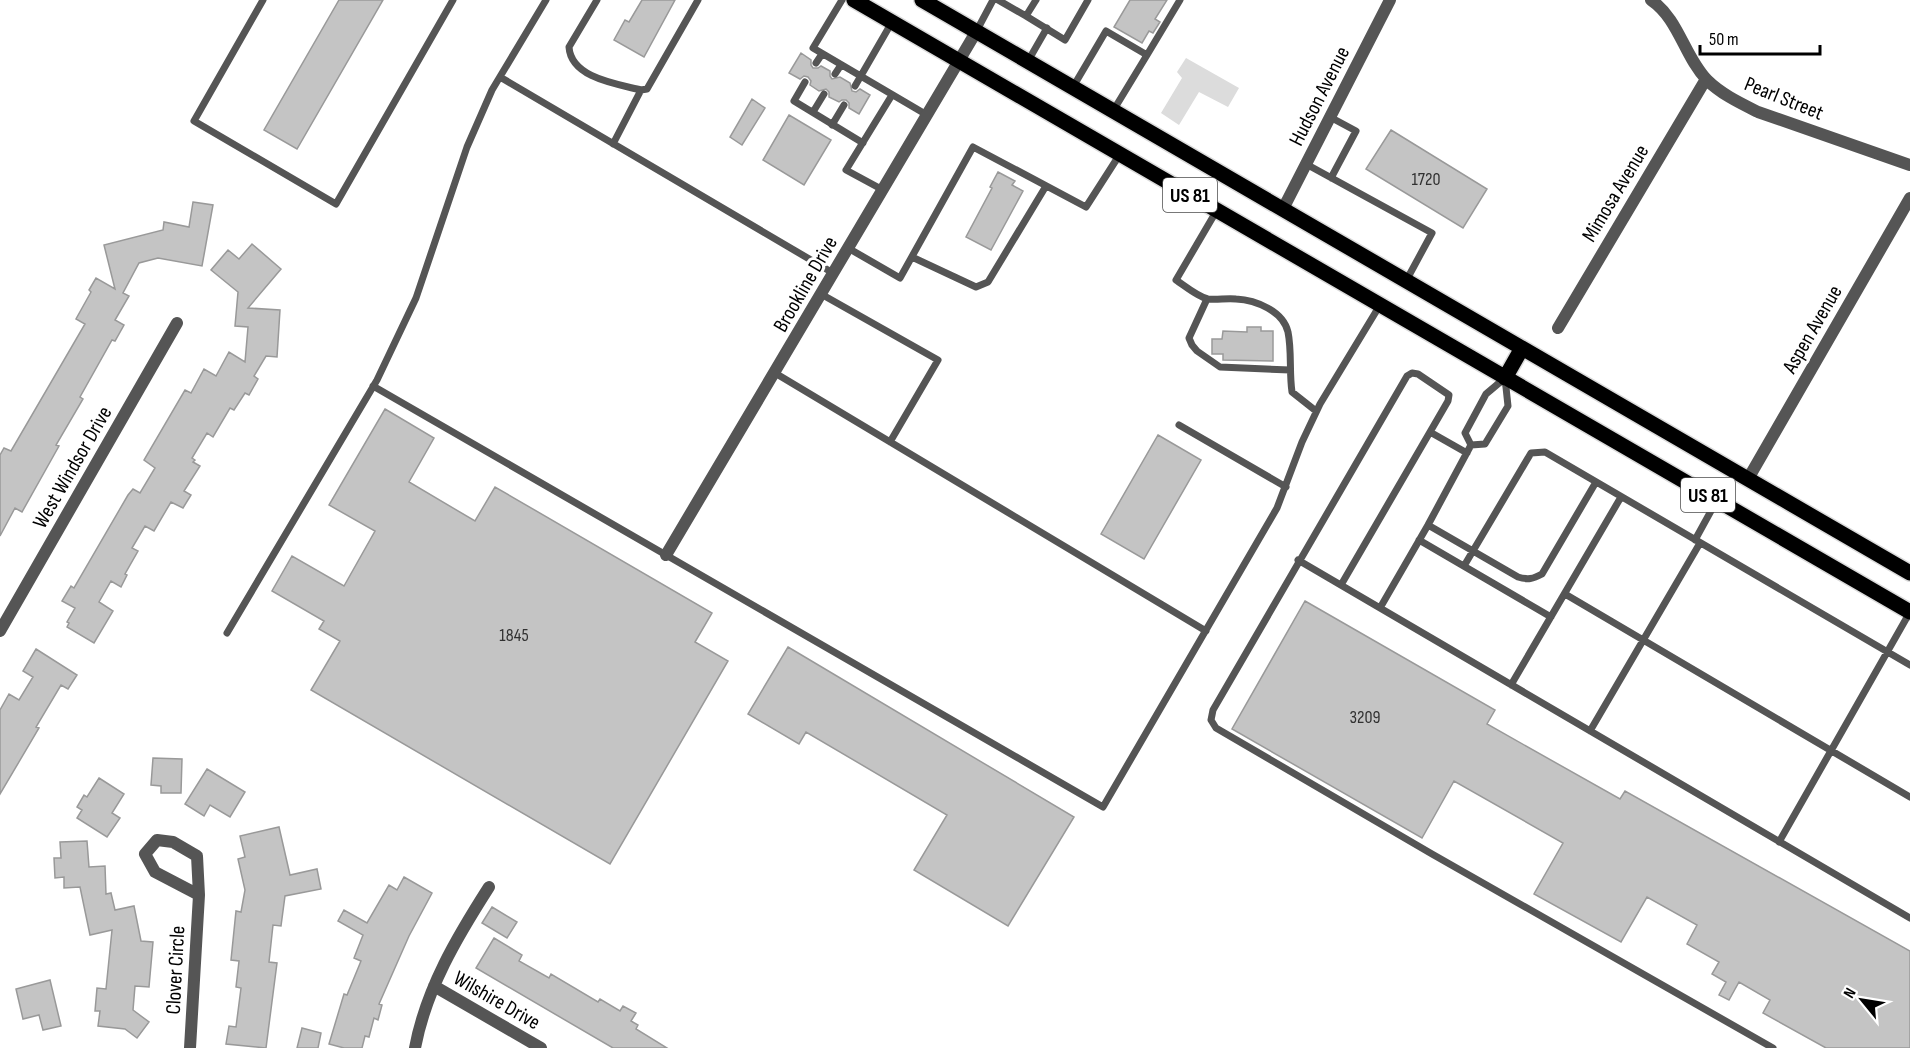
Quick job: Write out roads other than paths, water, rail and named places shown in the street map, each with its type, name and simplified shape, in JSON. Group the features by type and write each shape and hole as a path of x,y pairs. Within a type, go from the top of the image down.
{"main road":[{"name":"US 81","path":"854,0 1910,612"},
{"name":"US 81","path":"924,1 1910,573"},
{"path":"1505,378 1522,348"}],"street":[{"name":"Hudson Avenue","path":"1283,209 1390,0"},
{"name":"Pearl Street","path":"1651,0 1659,5 1674,24 1706,79 1734,100 1758,112 1910,165"},
{"name":"Brookline Drive","path":"666,555 976,32"},
{"name":"Mimosa Avenue","path":"1558,328 1706,79"},
{"name":"Aspen Avenue","path":"1748,479 1910,198"},
{"name":"West Windsor Drive","path":"0,631 177,323"},
{"name":"Clover Circle","path":"190,1048 199,895 197,856 173,842 157,840 145,854 155,872 199,895"},
{"path":"415,1048 418,1032 434,986 455,940 489,886"},
{"name":"Wilshire Drive","path":"434,986 541,1048"}],"lane":[{"path":"263,0 194,122 336,204 453,0"},
{"path":"227,633 373,386 416,298 467,147 500,77 546,0"},
{"path":"597,0 569,47 570,56 578,66 591,75 640,90 647,89 698,0"},
{"path":"842,0 813,48 927,115"},
{"path":"976,32 993,0"},
{"path":"998,0 1065,40 1088,0"},
{"path":"1026,16 1036,0"},
{"path":"1113,111 1180,0"},
{"path":"855,86 892,22"},
{"path":"1028,61 1047,28"},
{"path":"1073,87 1106,31 1146,55"},
{"path":"816,63 822,54"},
{"path":"835,74 841,65"},
{"path":"500,77 833,273"},
{"path":"805,82 794,101 863,143"},
{"path":"613,144 640,90"},
{"path":"813,112 824,94"},
{"path":"883,190 846,170 892,94"},
{"path":"832,124 844,105"},
{"path":"1330,117 1356,131 1331,178"},
{"path":"848,248 900,278 974,147 1086,207 1120,154"},
{"path":"1306,164 1432,233 1406,281"},
{"path":"912,257 976,288 988,282 1046,186"},
{"path":"1217,210 1176,280 1207,299 1238,299 1255,302 1283,320 1291,352 1292,392 1316,411"},
{"path":"821,294 938,360 890,442"},
{"path":"1207,299 1190,338 1197,351 1220,367 1290,370"},
{"path":"373,386 1103,807 1277,508 1316,411 1380,304"},
{"path":"775,373 1206,631"},
{"path":"1341,585 1448,401 1449,395 1444,390 1418,374 1412,373 1407,376 1213,710 1211,720 1216,728 1773,1048"},
{"path":"1471,445 1465,433 1486,394 1505,378"},
{"path":"1471,445 1485,444 1508,406 1505,378"},
{"path":"1179,425 1286,487"},
{"path":"1430,432 1467,453"},
{"path":"1380,608 1471,445"},
{"path":"1464,566 1532,453 1545,452 1910,665"},
{"path":"1428,525 1527,580 1542,574 1596,482"},
{"path":"1511,685 1621,496"},
{"path":"1590,731 1643,641 1717,500"},
{"path":"1419,540 1551,617"},
{"path":"1299,560 1910,918"},
{"path":"1565,594 1910,797"},
{"path":"1779,842 1910,612"}]}
